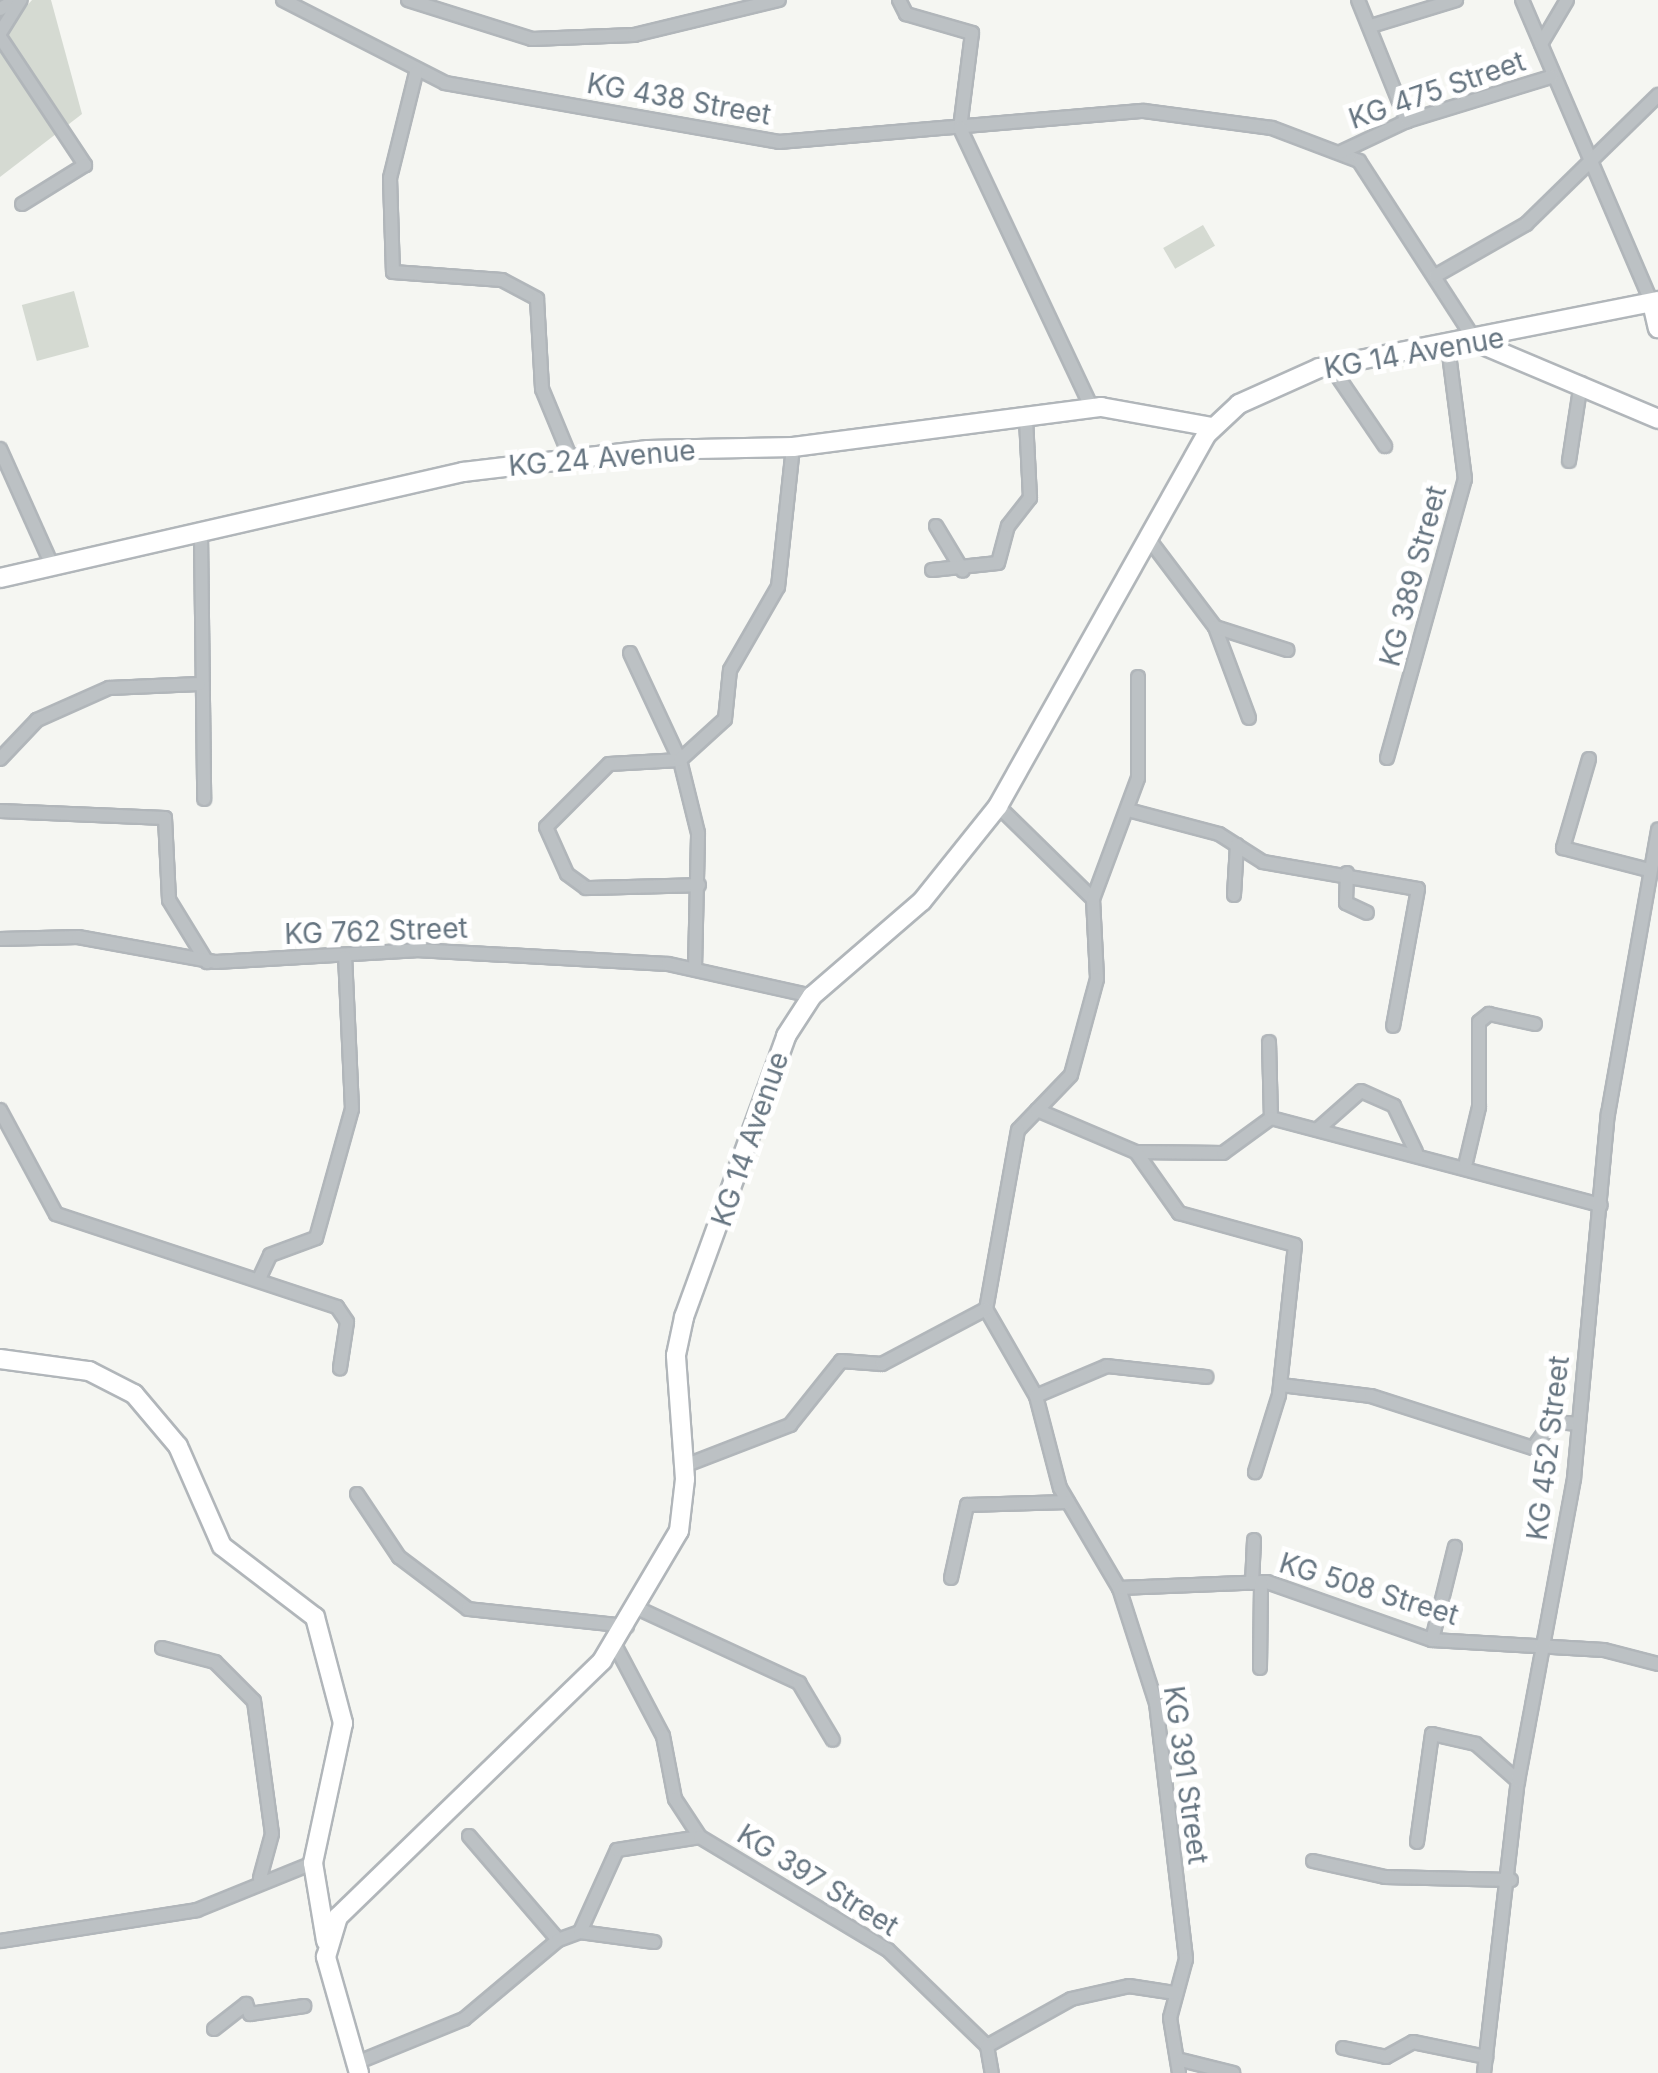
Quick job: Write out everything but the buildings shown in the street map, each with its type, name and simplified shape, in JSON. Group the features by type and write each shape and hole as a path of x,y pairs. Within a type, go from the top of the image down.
{"main road":[{"path":"1655,302 1658,328"},
{"name":"KG 14 Avenue","path":"326,1940 358,1892 615,1645 627,1626 679,1532 684,1466 676,1355 684,1317 770,1068 812,996 910,913 998,806 1212,427 1266,389 1330,365 1476,342 1655,302"},
{"path":"1476,342 1582,383 1658,419"},
{"name":"KG 24 Avenue","path":"0,578 201,535 462,472 571,459 794,447 1092,408 1212,427"},
{"path":"0,1359 69,1366 134,1394 178,1446 222,1546 316,1617 343,1723 313,1863 326,1940 357,2068"}],"street":[{"path":"0,9 18,0"},
{"path":"18,0 0,35 85,165 22,204"},
{"name":"KG 438 Street","path":"282,0 416,73 779,142 1088,115 1202,114 1341,152"},
{"path":"408,0 532,38 634,35 779,0"},
{"path":"899,0 906,14 972,33 960,128 1092,408"},
{"path":"1358,0 1372,26 1407,121"},
{"path":"1372,26 1456,0"},
{"path":"1522,0 1552,76 1655,302"},
{"path":"1542,44 1567,0"},
{"path":"416,73 390,178 393,272 468,274 537,300 542,389 571,459"},
{"name":"KG 475 Street","path":"1341,152 1407,121 1552,76"},
{"path":"1435,276 1526,224 1593,165 1658,96"},
{"path":"1341,152 1375,180 1476,342"},
{"name":"KG 389 Street","path":"1387,758 1465,479 1448,346"},
{"path":"1330,365 1353,412 1385,446"},
{"path":"1569,462 1582,383"},
{"path":"932,570 963,571 998,564 1008,526 1030,498 1026,418"},
{"path":"699,885 586,888 567,874 546,826 609,764 680,760 725,718 730,670 778,587 794,447"},
{"path":"0,449 52,565"},
{"path":"936,526 963,571"},
{"path":"201,535 199,684 204,799"},
{"path":"1148,538 1214,628 1249,718"},
{"path":"1214,628 1287,650"},
{"path":"630,653 680,760 699,885 695,968"},
{"path":"684,1466 790,1425 841,1362 882,1364 986,1309 1018,1130 1078,1062 1097,979 1093,899 1138,778 1138,677"},
{"path":"0,759 37,720 109,688 199,684"},
{"path":"1589,759 1563,848 1645,869"},
{"path":"998,806 1093,899"},
{"path":"1128,810 1238,846 1263,862 1347,873 1420,894 1393,1026"},
{"path":"0,811 165,818 169,900 207,962"},
{"name":"KG 452 Street","path":"1484,2073 1512,1880 1518,1781 1545,1645 1578,1424 1601,1206 1645,869 1658,830"},
{"path":"1234,895 1238,846"},
{"path":"1347,873 1346,903 1367,913"},
{"name":"KG 762 Street","path":"0,939 78,937 207,962 416,950 695,968 812,996"},
{"path":"258,1279 270,1255 316,1238 352,1109 345,957"},
{"path":"1466,1162 1478,1107 1479,1022 1489,1014 1535,1024"},
{"path":"1269,1042 1270,1118"},
{"path":"1318,1129 1360,1090 1394,1106 1416,1152"},
{"path":"0,1110 64,1219 258,1279 344,1313 340,1368"},
{"path":"1037,1110 1136,1152 1223,1153 1270,1118 1466,1162 1601,1206"},
{"path":"1136,1152 1180,1213 1293,1242 1281,1385 1255,1472"},
{"name":"KG 391 Street","path":"986,1309 1036,1396 1068,1502 1119,1588 1156,1703 1186,1959 1170,2018 1180,2067"},
{"path":"1036,1396 1107,1366 1206,1376"},
{"path":"1281,1385 1371,1396 1533,1448 1552,1422 1578,1424"},
{"path":"357,1494 400,1557 468,1609 627,1626"},
{"path":"951,1578 967,1505 1068,1502"},
{"path":"1254,1540 1260,1668"},
{"path":"1432,1640 1455,1547"},
{"name":"KG 508 Street","path":"1119,1588 1257,1583 1432,1640 1545,1645 1658,1664"},
{"path":"637,1608 799,1683 833,1740"},
{"path":"615,1645 664,1736 675,1800 700,1838"},
{"path":"162,1648 215,1662 254,1701 272,1834 260,1878"},
{"path":"1417,1842 1432,1734 1476,1744 1518,1781"},
{"path":"469,1836 558,1940"},
{"name":"KG 397 Street","path":"580,1932 617,1850 700,1838 888,1950 987,2046"},
{"path":"1313,1861 1384,1877 1512,1880"},
{"path":"0,1941 197,1910 260,1878 313,1863"},
{"path":"357,2068 480,2009 558,1940 580,1932 654,1942"},
{"path":"992,2073 987,2046 1070,1999 1129,1986 1175,1993"},
{"path":"214,2029 246,2004 250,2014 304,2006"},
{"path":"1342,2048 1386,2058 1413,2042 1486,2057"},
{"path":"1180,2067 1234,2073"}],"shaded area":[{"path":"32,0 51,0 82,114 0,177 0,37"},
{"path":"1203,225 1215,246 1175,269 1163,248"},
{"path":"74,291 89,347 37,361 22,305"}]}
